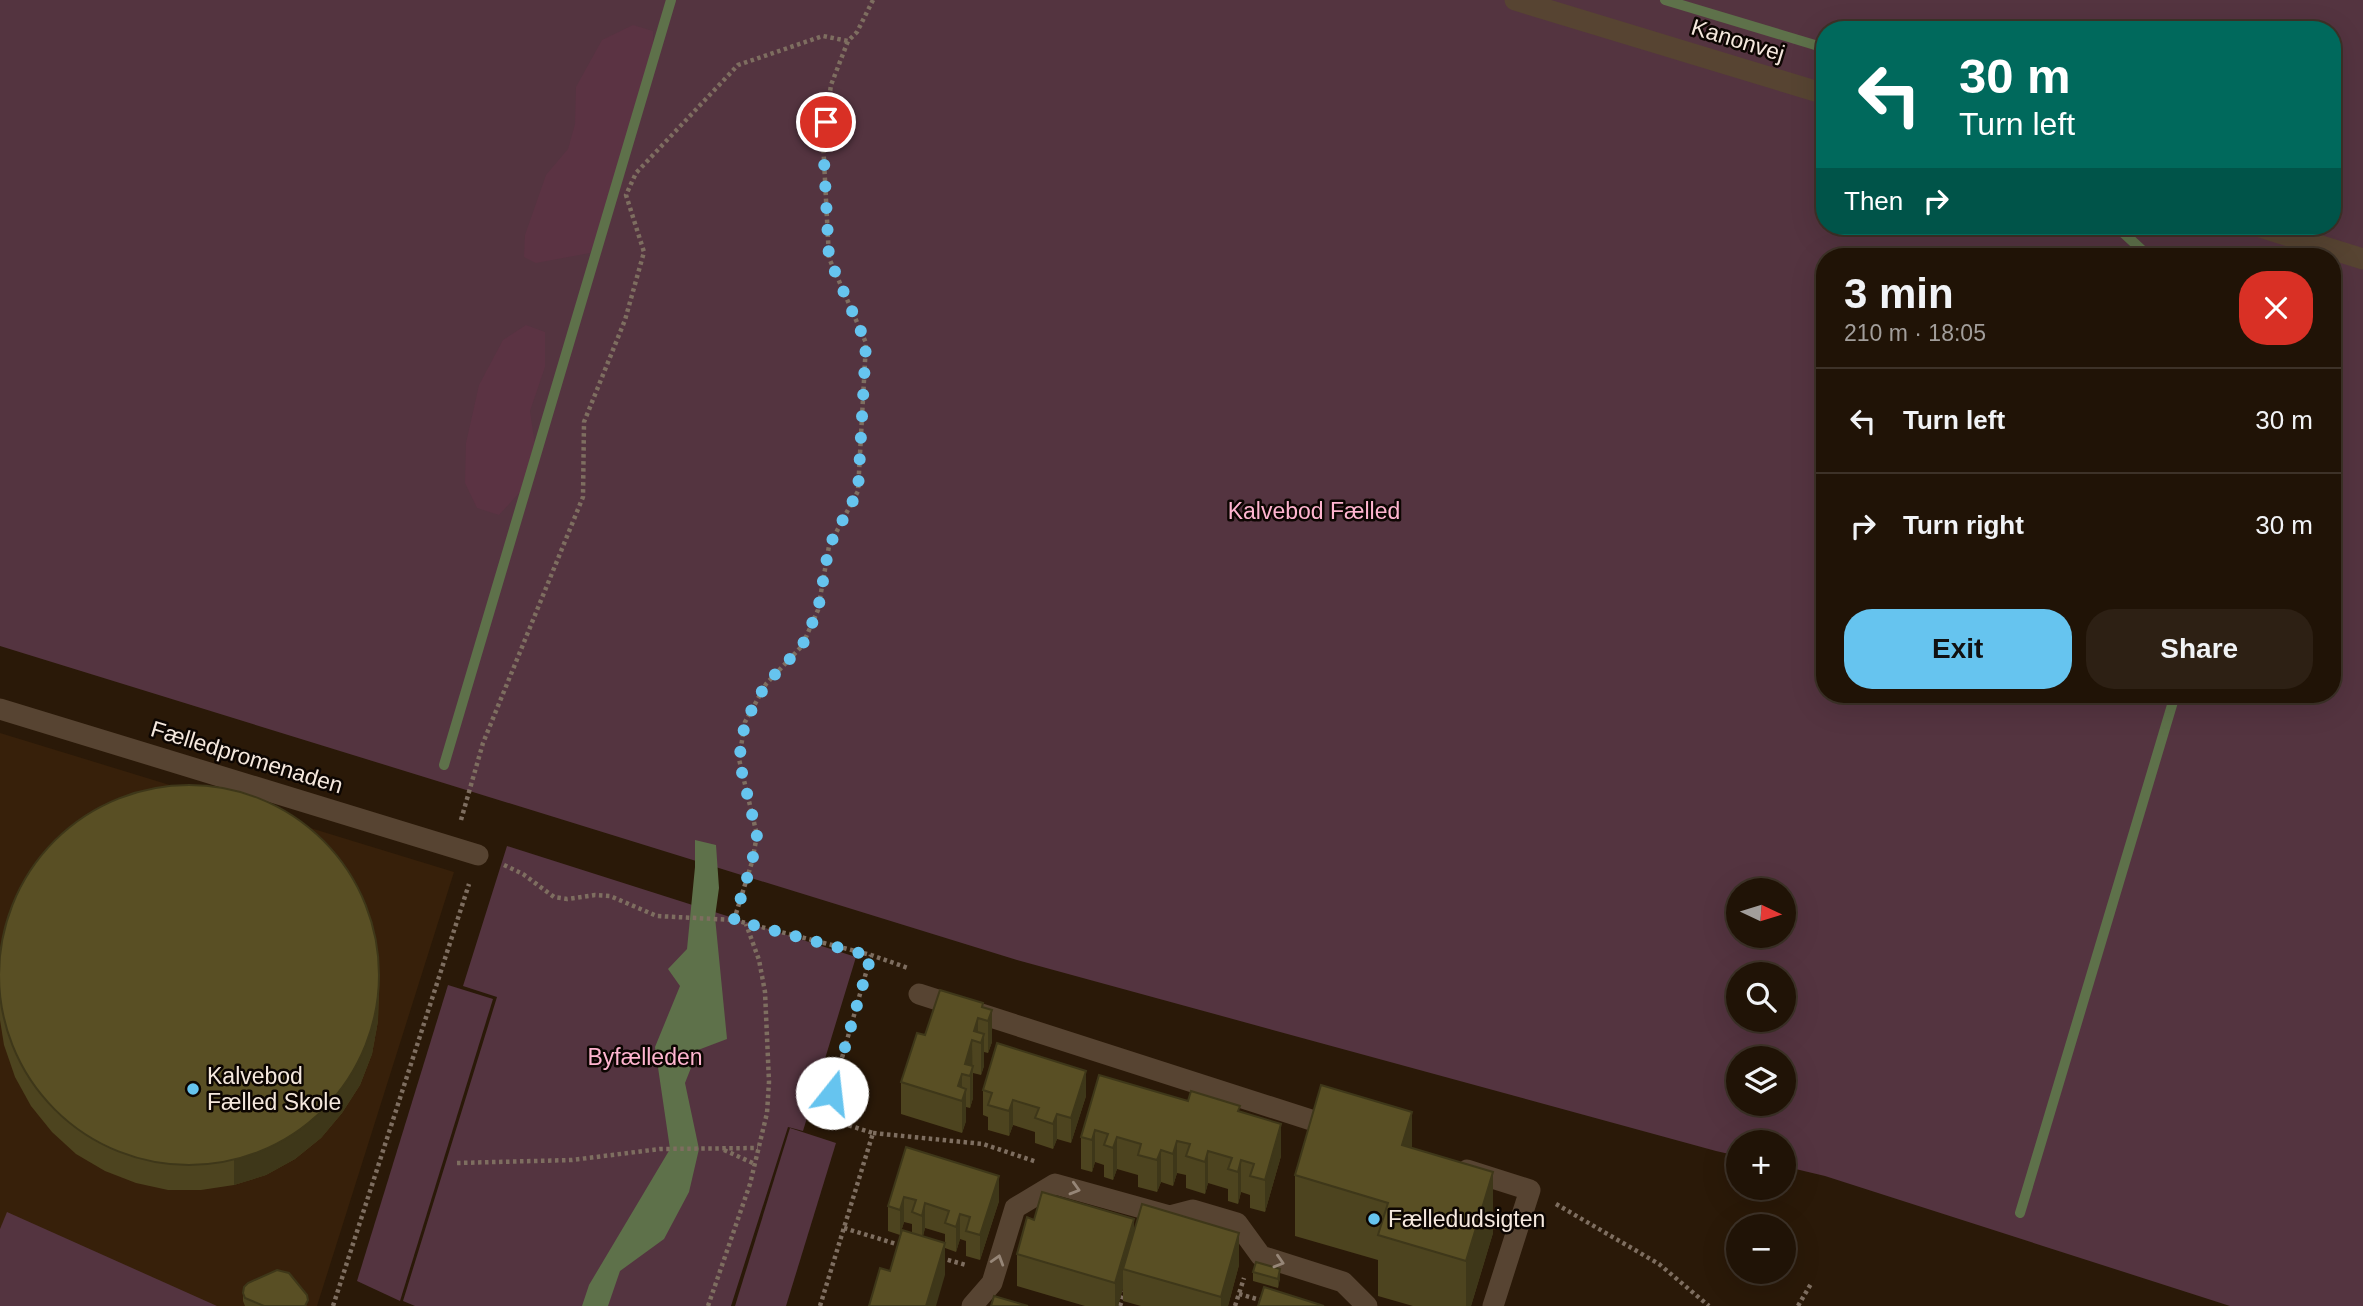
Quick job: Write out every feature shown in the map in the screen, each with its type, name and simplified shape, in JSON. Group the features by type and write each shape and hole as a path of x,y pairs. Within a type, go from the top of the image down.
{"street":[{"name":"Kanonvej","path":"1515,0 1816,91"},
{"path":"2286,235 2328,248"},
{"path":"2341,252 2363,259"},
{"name":"Fælledpromenaden","path":"0,709 478,855"},
{"path":"919,994 1361,1136"},
{"path":"1453,1165 1530,1190 1493,1306"},
{"path":"972,1306 990,1286 1015,1208 1055,1184 1170,1216 1194,1210 1237,1223 1261,1256 1343,1282 1367,1306"}],"path":[{"path":"734,920 752,862 757,835 739,760 745,722 766,684 802,646 818,610 829,546 858,491 866,343 829,258 823,141 831,85 848,41 858,32 873,0"},
{"path":"454,848 483,743 583,497 584,422 625,320 644,252 626,195 636,173 738,65 823,36 848,41"},
{"path":"333,1306 478,855 523,874 554,897 566,899 610,896 657,916 734,920 914,969"},
{"path":"708,1306 755,1164 767,1113 769,1082 765,992 759,960 746,923"},
{"path":"871,956 825,1118 873,1133 983,1144 1039,1162 1055,1184"},
{"path":"820,1306 873,1133"},
{"path":"457,1163 572,1160 670,1149 758,1148"},
{"path":"718,1149 755,1164"},
{"path":"1530,1190 1595,1225 1658,1265 1710,1306"},
{"path":"844,1228 909,1248"},
{"path":"934,1256 994,1273"},
{"path":"1120,1306 1128,1282"},
{"path":"1798,1306 1812,1282"},
{"path":"1239,1294 1271,1303"}],"shaded area":[{"path":"633,25 653,31 654,74 610,218 590,253 536,263 524,257 525,235 546,175 568,149 575,124 576,87 602,40"},
{"path":"526,325 545,332 545,367 530,411 536,452 522,490 499,515 477,508 465,483 466,443 479,385 503,340"},
{"name":"Kalvebod Fælled Skole","path":"0,733 454,872 317,1306 0,1306"},
{"path":"695,840 716,845 719,888 715,917 727,1039 698,1050 685,1083 699,1149 689,1192 664,1239 620,1271 608,1306 582,1306 589,1285 670,1149 655,1047 680,986 668,969 687,949"}],"green space":[{"name":"Kalvebod Fælled","path":"0,0 2363,0 2363,1306 2230,1306 1825,1176 1796,1169 1796,1130 1726,1130 1726,1153 1017,960 0,646"},
{"name":"Byfælleden","path":"507,846 856,957 803,1131 788,1127 731,1306 415,1306 403,1301 497,997 463,986"},
{"path":"448,985 493,999 400,1301 357,1281"},
{"path":"790,1128 836,1143 786,1306 735,1306"},
{"path":"7,1212 217,1306 0,1306 0,1229"}],"building":[{"path":"189,785 226,789 262,799 310,828 336,854 365,902 375,938 379,975 375,1012 365,1048 336,1096 310,1122 262,1151 226,1161 189,1165 152,1161 116,1151 68,1122 42,1096 13,1048 3,1012 -1,975 3,938 13,902 42,854 68,828 116,799 152,789"},
{"path":"940,990 983,1003 982,1007 992,1010 988,1021 978,1018 974,1031 984,1034 981,1043 972,1040 965,1064 973,1066 970,1076 962,1074 958,1086 966,1089 962,1101 901,1082 917,1033 925,1035"},
{"path":"997,1043 1086,1071 1071,1118 1057,1114 1053,1124 1035,1118 1039,1108 1013,1100 1009,1111 988,1105 992,1093 983,1090"},
{"path":"1099,1075 1188,1101 1191,1091 1240,1106 1238,1111 1281,1124 1265,1180 1250,1176 1254,1164 1241,1160 1238,1172 1228,1169 1232,1158 1208,1151 1205,1162 1186,1156 1190,1144 1177,1141 1173,1154 1161,1150 1157,1160 1138,1155 1141,1144 1117,1137 1113,1148 1104,1145 1108,1134 1095,1130 1092,1140 1081,1137"},
{"path":"1321,1085 1412,1112 1402,1145 1493,1172 1466,1261 1378,1235 1388,1203 1295,1175"},
{"path":"906,1147 999,1176 980,1235 966,1231 970,1217 960,1214 956,1227 945,1223 949,1211 925,1203 922,1216 912,1212 916,1200 904,1197 900,1210 888,1206"},
{"path":"1042,1192 1134,1219 1115,1283 1017,1254 1027,1217 1034,1220"},
{"path":"1142,1204 1239,1233 1221,1297 1123,1269"},
{"path":"902,1230 945,1243 926,1306 869,1306 880,1268 890,1271"},
{"path":"1256,1262 1280,1269 1278,1279 1253,1272"},
{"path":"277,1270 289,1273 307,1295 305,1306 264,1306 245,1298 244,1287 248,1283"},
{"path":"1264,1287 1324,1306 1258,1306"},
{"path":"994,1296 1028,1306 991,1306"}],"waterway":[{"path":"444,765 671,0"},
{"path":"1665,0 1816,45"},
{"path":"2126,235 2140,248"},
{"path":"2020,1213 2173,703"}],"place":[{"name":"Kalvebod Fælled Skole","path":"193,1089"},
{"name":"Fælledudsigten","path":"1374,1219"}],"route":[{"path":"826,122 823,141 829,258 866,343 858,491 829,546 818,610 802,646 766,684 745,722 739,760 757,835 752,862 734,920 871,956 832,1093"}]}
